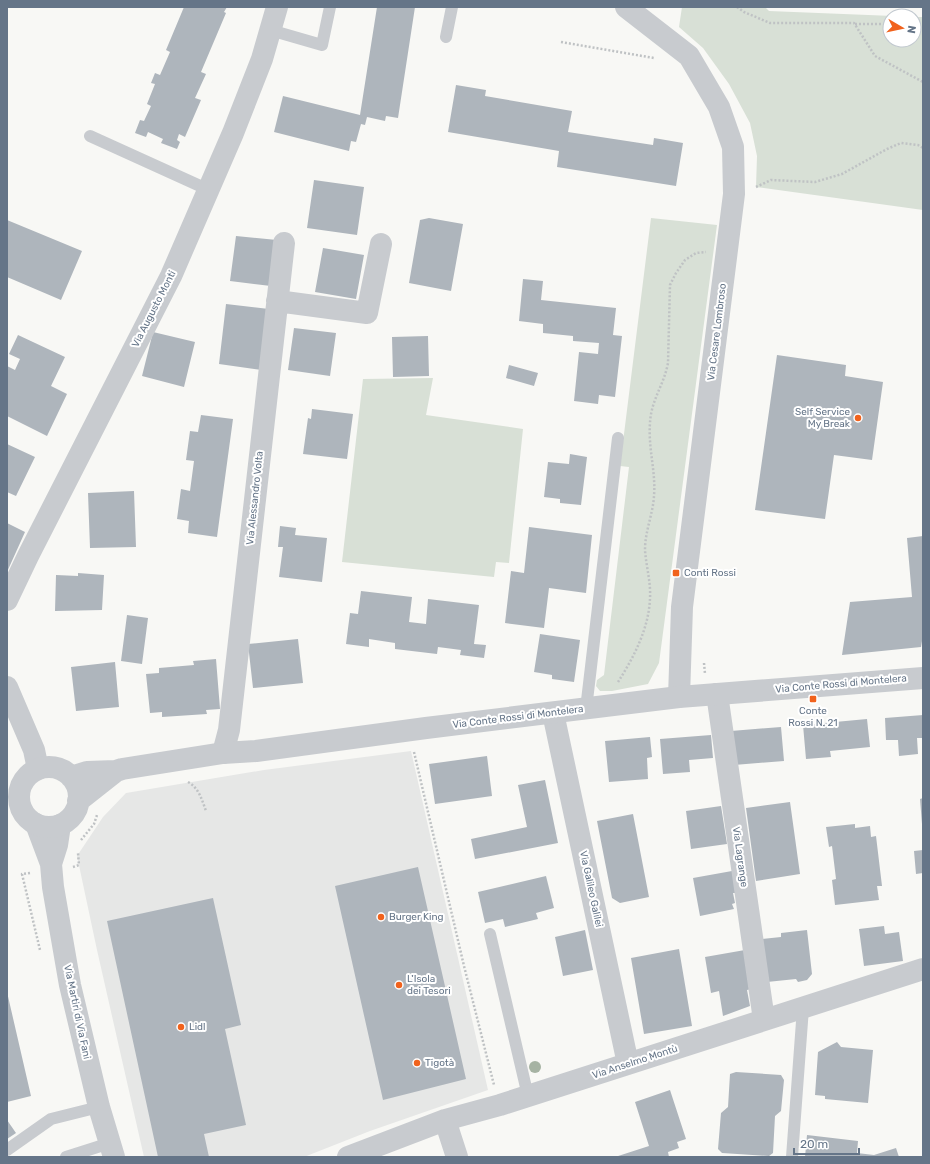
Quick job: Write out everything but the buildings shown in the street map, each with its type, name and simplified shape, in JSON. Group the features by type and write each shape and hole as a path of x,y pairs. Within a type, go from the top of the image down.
{"street":[{"name":"Via Augusto Monti","path":"7,600 171,276 233,133 262,59 277,7"},
{"name":"Via Cesare Lombroso","path":"626,7 689,56 719,107 732,147 734,194 682,607 678,697"},
{"name":"Via Alessandro Volta","path":"223,753 229,730 284,243"},
{"path":"277,301 367,313 381,244"},
{"name":"Via Conte Rossi di Montelera","path":"71,777 87,772 116,771 223,753 256,751 426,728 678,697 711,685 923,678"},
{"name":"Via Lagrange","path":"711,685 764,1020"},
{"path":"7,687 34,750 38,769"},
{"name":"Via Galileo Galilei","path":"553,713 628,1064"},
{"path":"45,767 60,769 71,777 76,784 79,793 76,809 72,816 60,825 44,827 22,814 19,802 19,792 14,784 32,772 45,767"},
{"name":"Via Conte Rossi di Montelera","path":"78,801 116,771"},
{"name":"Via Martiri di Via Fani","path":"22,814 60,866"},
{"name":"Via Martiri di Via Fani","path":"60,825 57,846 60,866 53,887 70,985 99,1107 112,1150"},
{"name":"Via Anselmo Montù","path":"348,1157 445,1120 500,1105 923,969"},
{"path":"445,1120 456,1157"}],"lane":[{"path":"270,30 322,45 330,7"},
{"path":"446,37 452,7"},
{"path":"90,136 209,190"},
{"path":"586,709 618,438"},
{"path":"490,934 528,1096"},
{"path":"792,1157 803,1008"},
{"path":"7,1150 51,1119 99,1107"},
{"path":"66,1157 112,1150"}],"path":[{"path":"737,7 744,12 770,22 882,24"},
{"path":"854,24 875,56 923,82"},
{"path":"561,42 655,58"},
{"path":"756,186 771,180 815,182 822,180 842,174 887,149 901,143 918,145 923,148"},
{"path":"616,684 632,659 642,636 650,599 650,585 645,551 654,495 650,446 650,423 655,397 663,383 668,363 670,285 676,273 686,260 696,253 708,252"},
{"path":"703,656 711,685"},
{"path":"414,750 464,966 494,1089 500,1105"},
{"path":"186,780 194,786 202,798 206,811"},
{"path":"80,843 82,838 94,824 98,814"},
{"path":"60,866 79,865 78,849"}],"shaded area":[{"path":"682,7 765,7 769,11 882,16 882,48 922,48 923,17 923,210 756,187 757,156 750,123 729,84 703,48 679,27"},
{"path":"651,218 717,225 659,663 648,684 612,691 600,691 596,686 597,680 604,675 629,467 620,466"},
{"path":"433,378 426,415 523,429 509,563 496,562 494,577 342,562 363,379"},
{"path":"411,751 488,1090 370,1131 304,1157 144,1157 77,856 103,817 126,793 264,770"}],"place":[{"name":"Self Service My Break","path":"858,418"},
{"name":"Conti Rossi","path":"676,573"},
{"name":"Conte Rossi N. 21","path":"813,699"},
{"name":"Burger King","path":"381,917"},
{"name":"L'Isola dei Tesori","path":"399,985"},
{"name":"Lidl","path":"181,1027"},
{"name":"Tigotà","path":"417,1063"}]}
